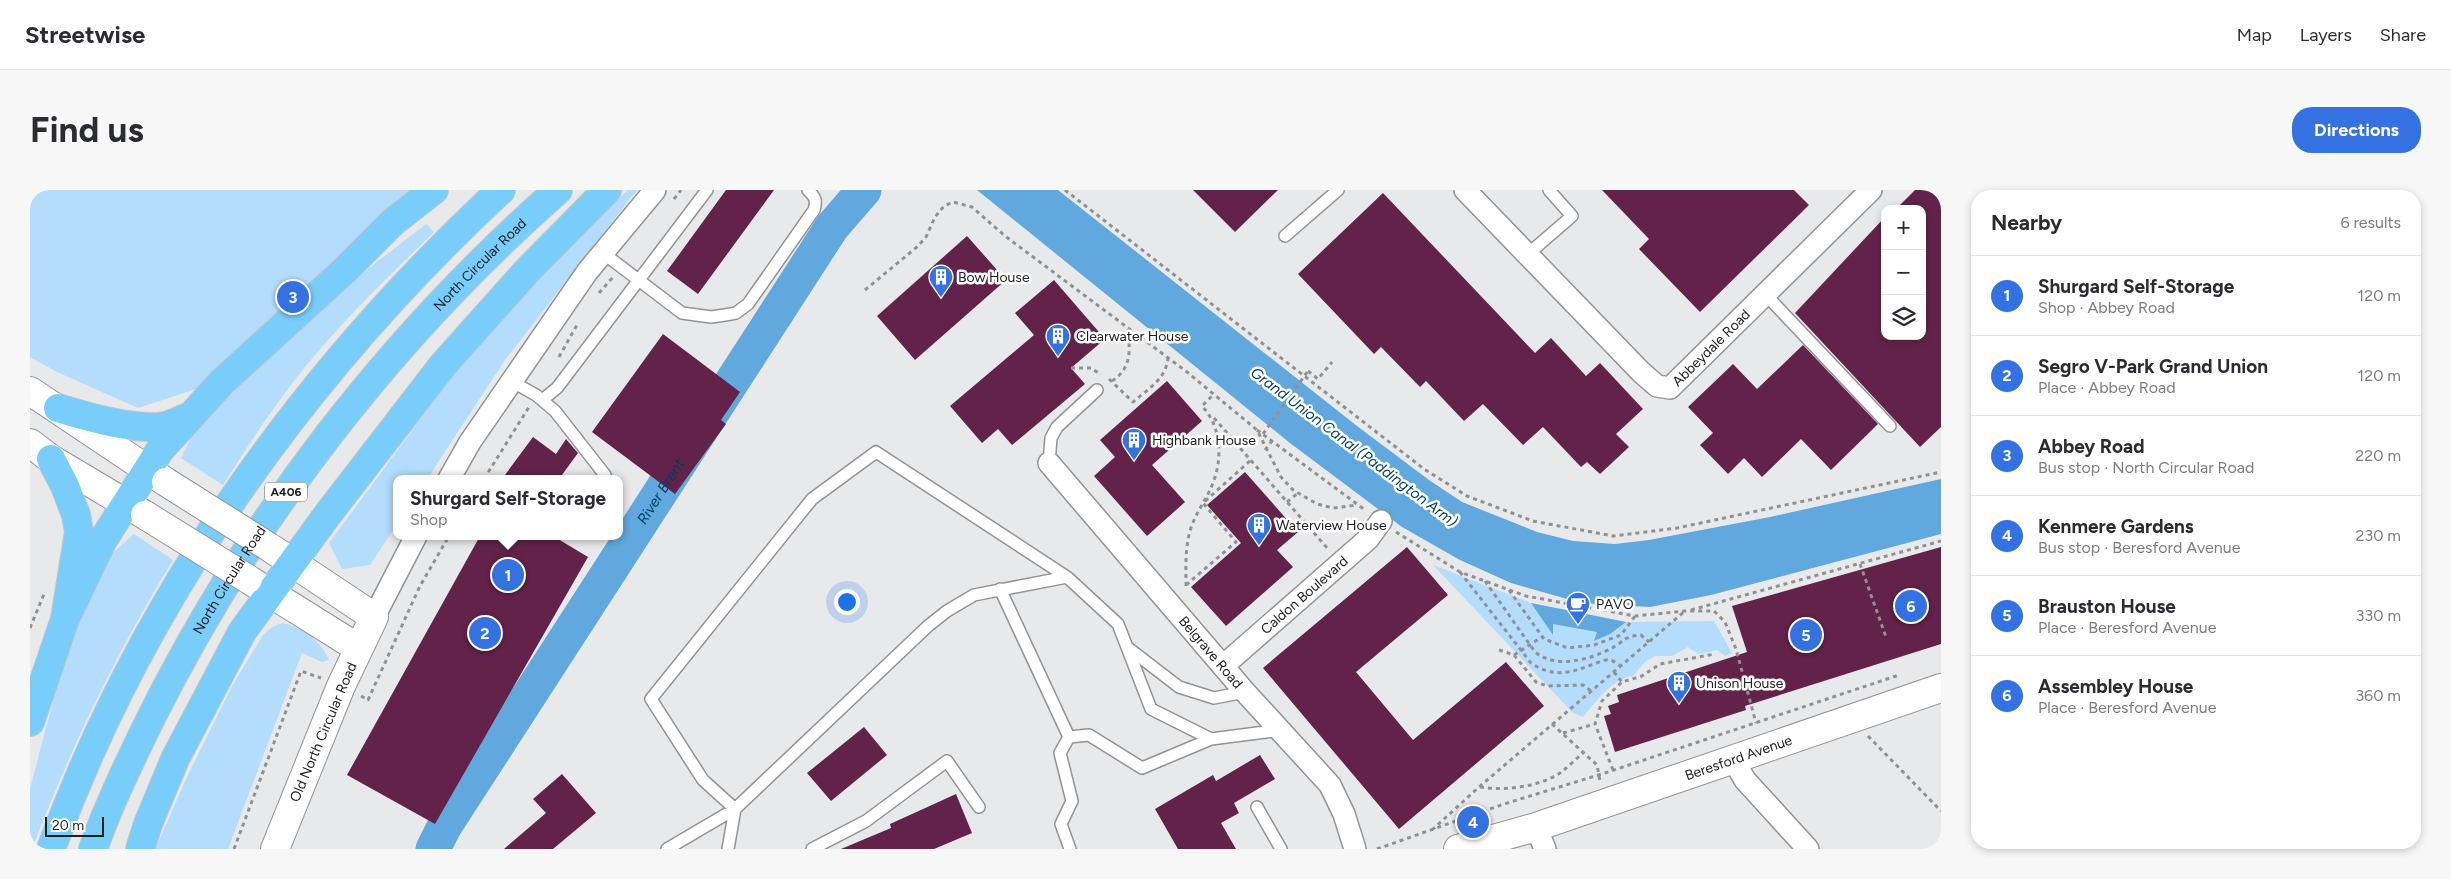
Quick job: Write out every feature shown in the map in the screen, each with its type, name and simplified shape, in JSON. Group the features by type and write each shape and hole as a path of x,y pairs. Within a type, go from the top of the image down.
{"highway":[{"path":"30,722 65,619 102,540 134,510 191,416 222,382 345,270 393,222 434,190"},
{"name":"A406","path":"51,849 68,802 128,677 170,600 235,498 292,417 371,323 454,234 501,190"},
{"name":"North Circular Road","path":"93,849 104,820 164,693 222,587 268,517 331,430 382,370 448,296 522,221 558,190"},
{"path":"140,849 148,824 175,759 242,632 259,586 292,562 443,365 528,270 607,190"},
{"path":"58,408 98,419 135,426 164,426 191,416"},
{"path":"41,451 68,493 80,532 65,619"}],"street":[{"path":"451,475 470,442 587,272 655,190"},
{"name":"Abbeydale Road","path":"1469,191 1527,255 1641,372 1657,386 1670,388 1871,190"},
{"path":"30,391 374,617 414,540"},
{"path":"41,451 358,648"},
{"name":"Belgrave Road","path":"1048,464 1245,692 1330,785 1338,799 1355,849"},
{"name":"Caldon Boulevard","path":"1223,666 1368,539 1381,521"},
{"name":"Old North Circular Road","path":"275,849 358,648 374,617"},
{"name":"Beresford Avenue","path":"1458,849 1541,838 1734,761 1850,718 1940,690"},
{"path":"1734,761 1746,780 1808,849"}],"lane":[{"path":"542,400 557,388 707,190"},
{"path":"603,253 682,313 711,317 736,313 748,304 814,210 816,203 814,196 808,190"},
{"path":"1285,236 1338,190"},
{"path":"1527,255 1572,216 1549,190"},
{"path":"1765,294 1890,426"},
{"path":"512,381 542,400 555,411 605,475"},
{"path":"1048,464 1051,438 1057,427 1096,390"},
{"path":"735,809 703,780 651,699 812,499 876,452 1066,577 1118,624 1151,709 1211,739"},
{"path":"666,849 735,809 928,626 947,611 974,595 1066,577"},
{"path":"1000,589 1069,737"},
{"path":"1127,647 1179,687 1214,698 1245,692"},
{"path":"1069,737 1089,735 1142,768 1211,739 1281,730"},
{"path":"1069,737 1060,753 1072,801 1061,824 1070,849"},
{"path":"812,849 866,821 947,761 979,807"},
{"path":"1257,807 1281,849"},
{"path":"728,849 735,809"}],"path":[{"path":"1065,190 1424,469 1467,496 1533,521 1613,536 1677,528 1941,472"},
{"path":"865,290 918,247 926,237 935,217 944,206 953,202 972,208 1005,236 1168,358 1257,430 1381,521 1460,572 1526,596 1635,616 1685,611 1714,611 1725,622 1736,649 1756,723"},
{"path":"1096,390 1121,375 1131,354 1128,329"},
{"path":"1071,368 1091,368 1112,381 1133,402 1161,378 1167,367 1168,358"},
{"path":"1265,450 1273,441 1263,434 1308,371 1318,379 1332,362"},
{"path":"1214,394 1202,406 1340,563"},
{"path":"1203,503 1236,542 1186,586 1189,535 1203,503 1213,483 1219,464 1219,442 1212,416"},
{"path":"1257,430 1265,450 1281,477 1298,493 1317,504 1333,508 1357,504"},
{"path":"1203,503 1251,460"},
{"path":"1287,502 1298,493"},
{"path":"361,696 368,700 420,586 447,540"},
{"path":"1432,830 1479,786 1685,611 1941,541"},
{"path":"1860,564 1886,637"},
{"path":"1460,572 1531,663 1553,674 1572,672 1607,660 1613,660 1620,666"},
{"path":"1485,582 1542,658 1555,662 1580,659 1611,649 1628,636 1641,635 1649,642"},
{"path":"1509,590 1542,637 1568,648 1594,645 1621,635 1635,616"},
{"path":"30,628 45,591"},
{"path":"1514,655 1542,637"},
{"path":"1500,650 1514,655 1536,682 1547,686 1584,685 1591,691"},
{"path":"1613,770 1595,724 1602,701 1622,682 1642,676 1660,664 1715,654"},
{"path":"234,849 300,671 321,678"},
{"path":"1614,672 1622,682"},
{"path":"1377,849 1504,804 1613,770 1899,675"},
{"path":"1850,718 1941,812"},
{"path":"1552,724 1584,752 1596,765 1599,774"},
{"path":"1563,733 1595,724"},
{"path":"1479,786 1495,790 1524,786 1558,774 1584,752"}],"shaded area":[{"path":"30,190 434,190 220,381 138,408 57,372 30,357"},
{"path":"628,190 637,190 505,360 430,475 393,475 393,530 370,565 342,569 329,543 481,337 564,247"},
{"path":"426,224 434,232 384,281 320,349 262,424 223,485 181,458 194,432 231,391 355,279"},
{"path":"134,534 173,560 132,630 96,701 62,774 32,849 30,849 30,789 58,682 80,621 114,552"},
{"path":"1433,565 1531,603 1626,622 1714,621 1732,653 1725,656 1717,650 1698,654 1688,647 1672,656 1655,656 1645,662 1633,676 1618,681 1611,686 1583,717 1573,713"},
{"path":"282,623 304,631 316,641 329,660 322,662 302,653 228,849 155,849 188,775 231,688 263,635 272,627"}],"water":[{"name":"Grand Union Canal (Paddington Arm)","path":"977,190 1058,190 1357,426 1429,480 1462,502 1537,532 1573,541 1615,544 1649,540 1770,517 1941,479 1941,534 1711,595 1650,607 1581,603 1511,583 1460,560 1402,527 1290,443"},
{"path":"1531,603 1626,622 1610,634 1594,641 1597,632 1553,624 1553,635"}],"building":[{"path":"726,190 774,190 698,294 667,271"},
{"path":"1193,190 1278,190 1235,232"},
{"path":"1602,190 1794,190 1809,205 1700,312 1639,249 1649,239"},
{"path":"1915,190 1941,190 1941,427 1920,447 1795,313 1881,221 1881,340 1926,340 1926,205 1900,205"},
{"path":"1383,193 1535,353 1551,338 1586,376 1600,363 1643,409 1616,434 1629,447 1600,474 1587,462 1581,467 1543,427 1523,445 1483,404 1464,421 1426,381 1420,387 1381,347 1374,354 1298,274"},
{"name":"Bow House","path":"967,236 1006,280 915,360 877,316"},
{"name":"Clearwater House","path":"1054,280 1105,339 1071,368 1085,384 1012,445 998,429 982,443 950,406 1034,335 1015,313"},
{"path":"663,334 740,392 721,420 726,424 675,494 592,432"},
{"path":"1803,345 1878,424 1831,470 1801,439 1762,477 1744,458 1728,474 1700,445 1713,433 1688,407 1733,364 1757,389"},
{"name":"Highbank House","path":"1167,381 1202,421 1152,465 1185,502 1147,536 1094,476 1115,457 1100,440"},
{"path":"533,437 556,454 566,439 578,453 562,475 505,475"},
{"name":"Waterview House","path":"1245,472 1298,532 1277,550 1293,567 1226,626 1191,587 1241,543 1207,505"},
{"path":"478,540 560,540 588,557 435,824 347,775"},
{"path":"1407,547 1448,595 1356,672 1413,740 1506,662 1544,706 1399,829 1263,668"},
{"path":"1941,547 1941,644 1745,706 1746,710 1615,752 1604,716 1611,714 1608,706 1619,702 1617,695 1747,652 1732,606"},
{"path":"864,727 887,755 831,801 807,773"},
{"path":"1260,755 1275,779 1234,803 1239,813 1221,823 1236,849 1178,849 1155,809 1213,775 1216,781"},
{"path":"562,774 596,813 553,849 504,849 546,813 533,799"},
{"path":"956,794 972,833 934,849 841,849 891,828 890,824"}],"waterway":[{"name":"River Brent","path":"433,849 444,827 832,227 864,190"}],"place":[{"name":"Abbey Road","path":"293,297"},
{"name":"Bow House","path":"941,298"},
{"name":"Clearwater House","path":"1058,357"},
{"name":"Highbank House","path":"1134,461"},
{"name":"Waterview House","path":"1259,546"},
{"name":"Shurgard Self-Storage","path":"508,575"},
{"name":"Assembley House","path":"1911,606"},
{"name":"PAVO","path":"1578,625"},
{"name":"Segro V-Park Grand Union","path":"485,633"},
{"name":"Brauston House","path":"1806,635"},
{"name":"Unison House","path":"1679,704"},
{"name":"Kenmere Gardens","path":"1473,822"}]}
